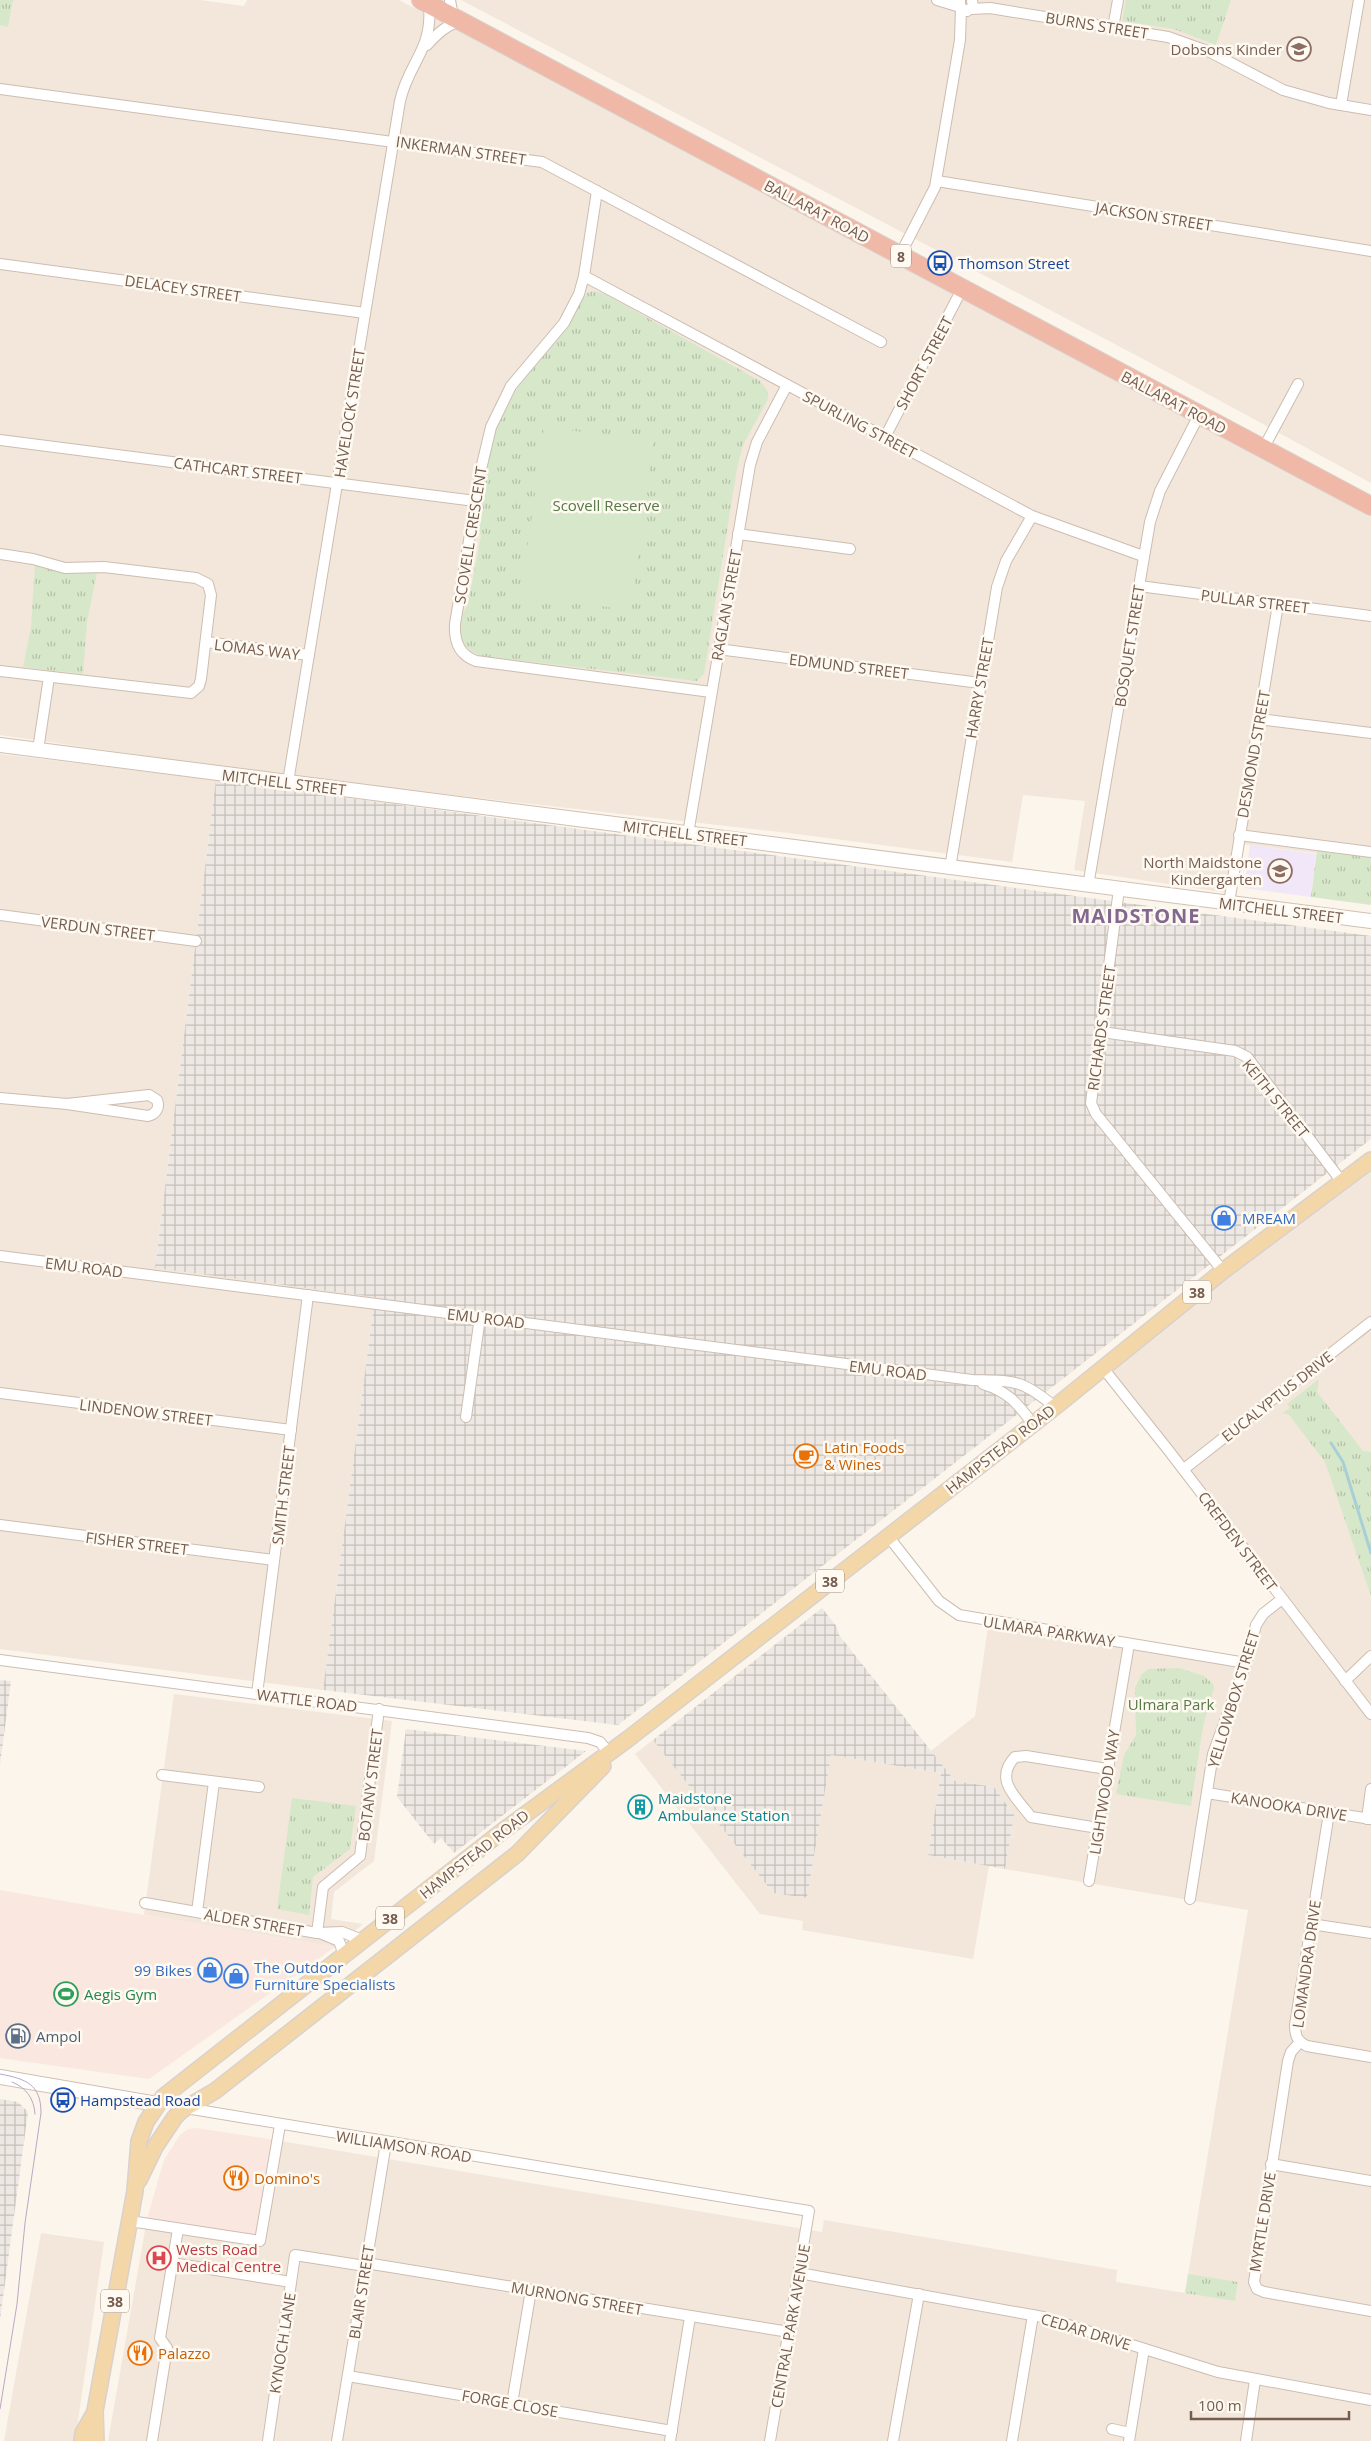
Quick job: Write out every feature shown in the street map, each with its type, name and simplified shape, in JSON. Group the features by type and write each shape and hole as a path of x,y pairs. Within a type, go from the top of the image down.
{"highway":[{"name":"BALLARAT ROAD","path":"430,2 455,13 962,289 1371,506"}],"main road":[{"name":"HAMPSTEAD ROAD","path":"158,2104 182,2081 362,1940 500,1833 628,1739 1033,1424 1223,1272 1371,1160"},
{"name":"HAMPSTEAD ROAD","path":"186,2108 215,2091 510,1860 536,1836 628,1739"},
{"name":"WILLIAMSON ROAD","path":"158,2104 186,2108"},
{"name":"38","path":"96,2441 95,2411 135,2191 139,2142 146,2122 158,2104"},
{"name":"38","path":"135,2191 141,2174 162,2136 175,2118 186,2108"},
{"name":"38","path":"82,2441 83,2433 95,2411"}],"street":[{"name":"BURNS STREET","path":"937,0 1114,28 1181,41 1224,58 1254,77 1284,90 1342,105 1371,110"},
{"path":"1114,28 1118,0"},
{"path":"1342,105 1359,0"},
{"name":"HAVELOCK STREET","path":"288,782 402,92 425,48 430,30 430,2"},
{"path":"900,255 937,181 967,5"},
{"name":"HAVELOCK STREET","path":"425,48 439,32 450,24 455,13"},
{"name":"INKERMAN STREET","path":"0,89 542,162 881,342"},
{"name":"JACKSON STREET","path":"937,181 1371,251"},
{"name":"SCOVELL CRESCENT","path":"597,191 584,276 579,294 564,323 523,369 500,407 485,446 455,624 456,642 466,656 484,662 711,692"},
{"name":"DELACEY STREET","path":"0,264 365,313"},
{"name":"SPURLING STREET","path":"584,276 1032,516 1143,556"},
{"name":"SHORT STREET","path":"886,437 962,289"},
{"path":"1262,449 1298,384"},
{"name":"RAGLAN STREET","path":"688,834 753,452 787,385"},
{"name":"BOSQUET STREET","path":"1088,886 1150,522 1160,491 1200,415"},
{"name":"CATHCART STREET","path":"0,440 476,501"},
{"name":"HARRY STREET","path":"950,868 997,587 1006,561 1032,516"},
{"path":"738,534 850,549"},
{"path":"0,554 33,558 65,568 104,567 196,578 208,584 211,595 202,679 199,686 191,693 0,671"},
{"name":"PULLAR STREET","path":"1139,586 1371,616"},
{"name":"DESMOND STREET","path":"1229,904 1278,604"},
{"name":"LOMAS WAY","path":"206,642 309,655"},
{"name":"EDMUND STREET","path":"718,649 980,683"},
{"path":"38,750 49,677"},
{"path":"1259,719 1371,733"},
{"name":"MITCHELL STREET","path":"0,745 1371,921"},
{"path":"1240,835 1371,852"},
{"name":"RICHARDS STREET","path":"1118,889 1102,1032 1091,1103 1096,1114 1223,1272"},
{"name":"VERDUN STREET","path":"0,915 196,940"},
{"name":"KEITH STREET","path":"1102,1032 1235,1052 1247,1057 1342,1182"},
{"path":"0,1098 67,1104 148,1116 156,1111 158,1106 157,1100 149,1095 67,1104"},
{"name":"EMU ROAD","path":"0,1256 972,1380 1008,1381 1032,1388 1055,1406"},
{"name":"SMITH STREET","path":"257,1694 308,1296"},
{"path":"466,1417 480,1317"},
{"name":"EUCALYPTUS DRIVE","path":"1184,1469 1371,1322"},
{"name":"CREFDEN STREET","path":"1103,1368 1184,1469 1371,1714"},
{"name":"EMU ROAD","path":"972,1380 1002,1391 1014,1400 1033,1424"},
{"name":"LINDENOW STREET","path":"0,1393 291,1430"},
{"name":"FISHER STREET","path":"0,1526 274,1560"},
{"name":"ULMARA PARKWAY","path":"888,1536 939,1601 952,1613 967,1618 1246,1663"},
{"name":"YELLOWBOX STREET","path":"1190,1899 1213,1754 1246,1663 1256,1625 1263,1614 1282,1599"},
{"name":"LIGHTWOOD WAY","path":"1089,1881 1129,1644"},
{"path":"1345,1681 1371,1656"},
{"name":"WATTLE ROAD","path":"0,1660 588,1738 600,1742 609,1753"},
{"name":"BOTANY STREET","path":"317,1933 324,1887 360,1856 379,1709"},
{"path":"1098,1828 1031,1818 1006,1784 1005,1772 1008,1764 1015,1757 1026,1756 1108,1769"},
{"path":"162,1776 259,1787"},
{"path":"196,1912 214,1782"},
{"path":"1369,1819 1371,1788"},
{"name":"KANOOKA DRIVE","path":"1207,1793 1369,1819"},
{"name":"LOMANDRA DRIVE","path":"1329,1812 1294,2025 1295,2034 1300,2042 1309,2047 1371,2057"},
{"name":"ALDER STREET","path":"145,1903 317,1933 339,1931 362,1940"},
{"path":"1311,1924 1371,1933"},
{"path":"317,1933 340,1941 344,1955"},
{"name":"MYRTLE DRIVE","path":"1300,2042 1291,2052 1288,2061 1253,2274 1257,2289 1264,2292 1371,2311"},
{"name":"WILLIAMSON ROAD","path":"0,2077 158,2104"},
{"name":"WILLIAMSON ROAD","path":"186,2108 386,2143 809,2211"},
{"path":"130,2221 260,2241 280,2125"},
{"name":"BLAIR STREET","path":"337,2441 386,2143"},
{"path":"1271,2164 1371,2181"},
{"name":"CENTRAL PARK AVENUE","path":"770,2441 809,2211"},
{"path":"152,2441 167,2348 160,2338 178,2229"},
{"name":"KYNOCH LANE","path":"268,2441 295,2255 365,2264"},
{"path":"172,2263 291,2282"},
{"name":"MURNONG STREET","path":"365,2264 789,2332"},
{"name":"CEDAR DRIVE","path":"799,2274 1033,2315 1218,2372 1371,2400"},
{"path":"512,2404 531,2290"},
{"path":"894,2441 919,2294"},
{"path":"1012,2441 1033,2315"},
{"path":"671,2436 690,2316"},
{"path":"1112,2429 1129,2437 1144,2349"},
{"name":"FORGE CLOSE","path":"348,2376 512,2404 671,2436"},
{"path":"1246,2441 1255,2380"}],"shaded area":[{"path":"0,0 200,0 244,6 247,0 399,0 719,167 1371,517 1371,860 1242,844 1235,894 1074,870 1085,801 1023,795 1012,862 789,833 285,776 0,735"},
{"path":"461,0 1371,0 1371,483 1145,360"},
{"path":"0,754 216,780 155,1267 375,1296 323,1690 0,1649"},
{"path":"216,780 1371,936 1371,1139 618,1725 323,1690 375,1297 155,1268"},
{"name":"North Maidstone Kindergarten","path":"1250,845 1316,854 1311,897 1244,888"},
{"path":"1371,1160 1371,1713 1103,1368"},
{"path":"1285,1603 1371,1717 1371,2441 108,2441 147,2219 275,2140 822,2232 824,2220 1117,2270 1116,2282 1185,2293 1248,1910 1005,1869 1014,1815 994,1787 955,1781 931,1751 975,1716 989,1620 1248,1664 1256,1625"},
{"path":"822,1608 837,1627 839,1635 955,1781 994,1787 1014,1815 1005,1869 928,1855 941,1773 831,1755 807,1898 773,1893 653,1740"},
{"path":"0,1680 11,1681 0,1765"},
{"path":"174,1694 392,1721 374,1861 334,1892 331,1919 363,1924 335,1947 144,1915"},
{"path":"406,1729 586,1751 454,1853 441,1838 434,1844 397,1797"},
{"path":"653,1740 773,1893 807,1898 831,1755 941,1773 928,1855 989,1866 973,1959 802,1930 803,1921 760,1914 635,1754"},
{"path":"0,1890 335,1947 149,2079 0,2058"},
{"path":"0,2099 18,2102 28,2112 0,2320"},
{"path":"196,2128 275,2140 259,2237 147,2219 164,2160 180,2135 188,2129"},
{"path":"41,2233 104,2242 75,2441 4,2441"}],"green space":[{"path":"0,0 13,0 8,27 0,25"},
{"path":"1126,0 1231,0 1216,45 1174,29 1122,21"},
{"name":"Scovell Reserve","path":"593,291 605,294 760,381 767,390 768,399 743,445 737,468 704,674 697,681 480,656 466,646 460,634 461,619 468,604 481,536 478,523 486,472 496,429 519,384 560,337 583,298 587,293"},
{"path":"544,427 653,441 631,610 521,596"},
{"path":"35,563 66,573 97,572 87,622 83,674 23,667 31,627"},
{"path":"1317,850 1371,857 1371,905 1311,897"},
{"path":"1319,1379 1317,1392 1363,1451 1371,1452 1371,1596 1325,1462 1289,1415 1282,1413 1290,1408 1287,1404"},
{"name":"Ulmara Park","path":"1179,1668 1204,1676 1213,1684 1214,1688 1203,1726 1191,1806 1116,1794 1124,1755 1136,1735 1135,1688 1141,1675 1148,1669"},
{"path":"292,1798 356,1806 350,1849 313,1877 309,1915 277,1909"},
{"path":"1188,2274 1238,2282 1235,2301 1185,2293"}],"waterway":[{"path":"1331,1443 1343,1462 1371,1553"}],"tram line":[{"path":"0,2074 17,2078 30,2084 38,2095 41,2113 25,2223 17,2304 0,2409"},
{"path":"12,2082 22,2087 29,2095 35,2114"}],"place":[{"name":"Dobsons Kinder","path":"1299,49"},
{"name":"Thomson Street","path":"940,263"},
{"name":"North Maidstone Kindergarten","path":"1280,871"},
{"name":"MREAM","path":"1224,1218"},
{"name":"Latin Foods & Wines","path":"806,1456"},
{"name":"Maidstone Ambulance Station","path":"640,1807"},
{"name":"99 Bikes","path":"210,1970"},
{"name":"The Outdoor Furniture Specialists","path":"236,1976"},
{"name":"Aegis Gym","path":"66,1994"},
{"name":"Ampol","path":"18,2036"},
{"name":"Hampstead Road","path":"63,2100"},
{"name":"Domino's","path":"236,2178"},
{"name":"Wests Road Medical Centre","path":"159,2258"},
{"name":"Palazzo","path":"140,2353"}],"district":[{"name":"MAIDSTONE","path":"1136,915"}]}
